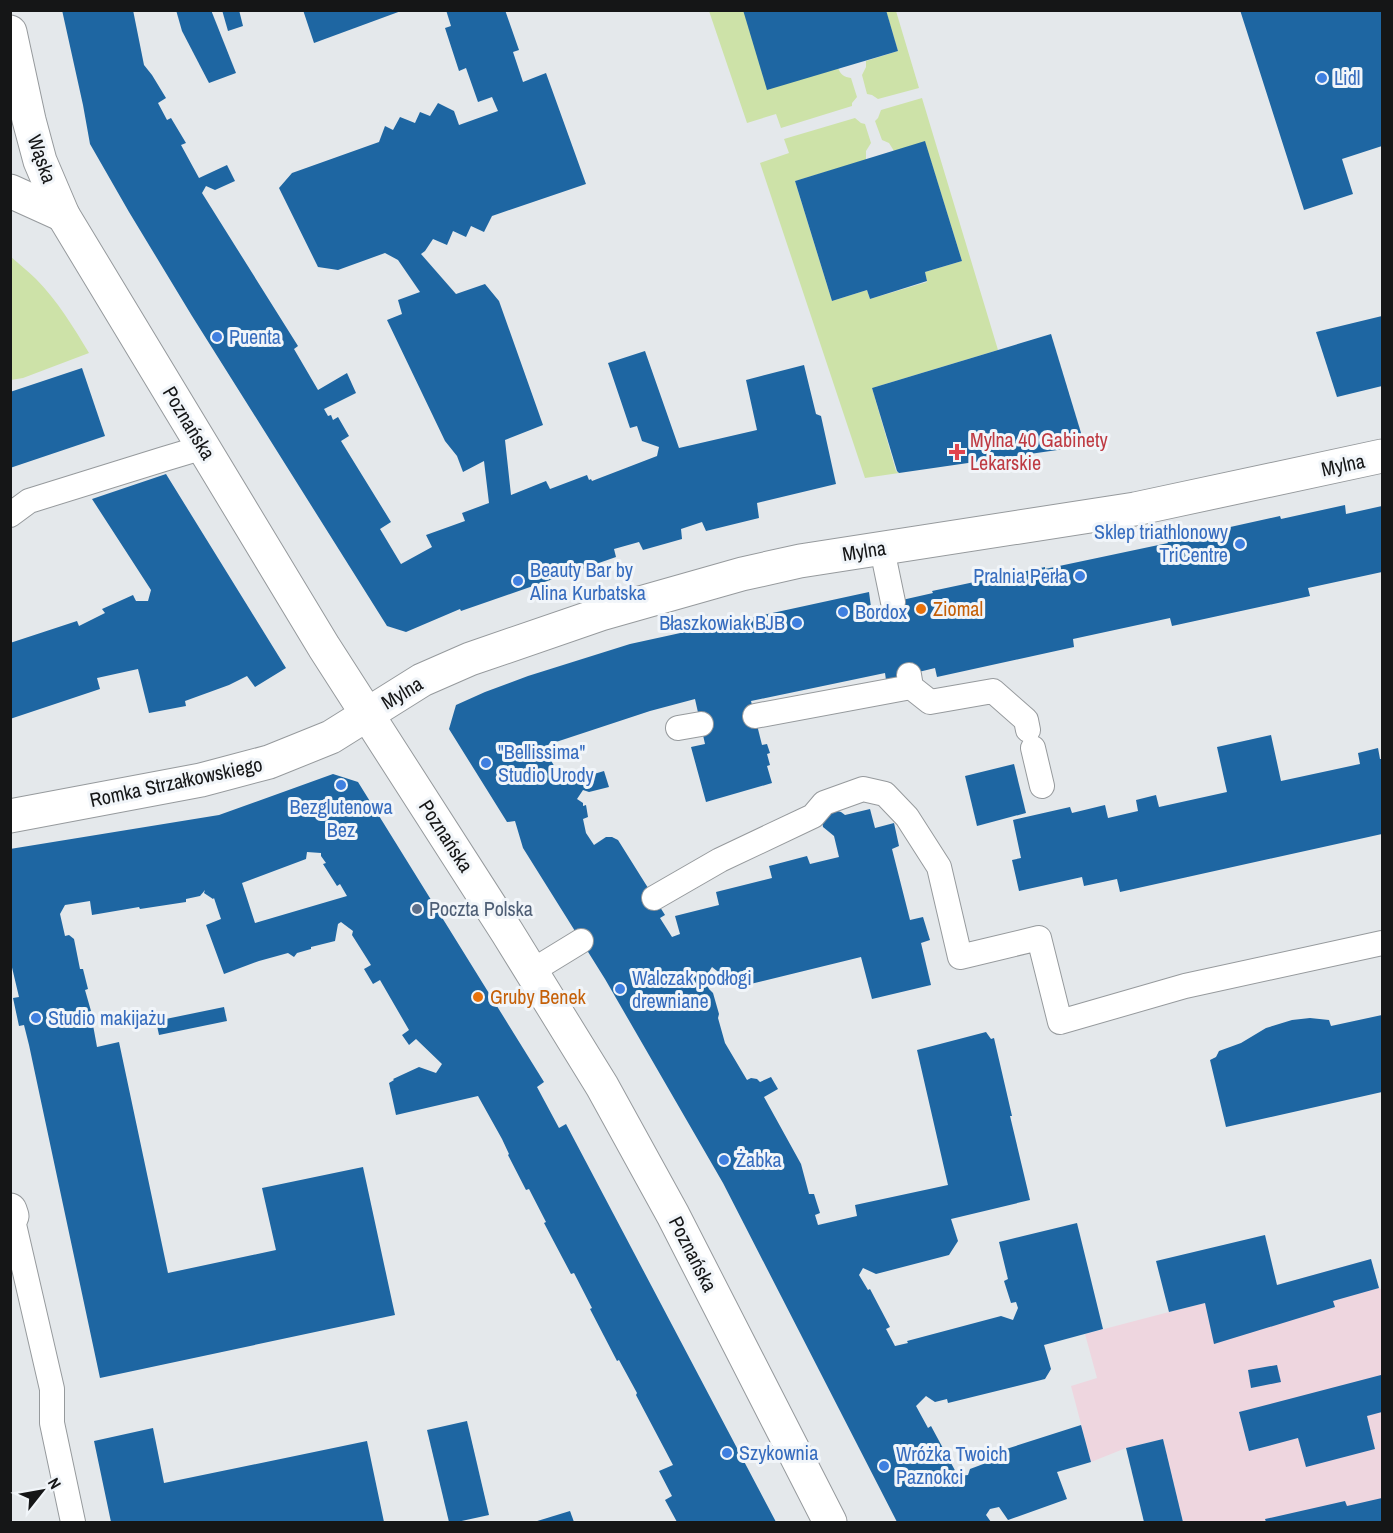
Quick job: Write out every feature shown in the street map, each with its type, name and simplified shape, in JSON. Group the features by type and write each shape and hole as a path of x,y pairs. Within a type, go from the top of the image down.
{"street":[{"name":"Wąska","path":"10,32 28,120 40,161 63,215"},
{"path":"10,191 63,215"},
{"name":"Poznańska","path":"63,215 324,647 532,971 602,1086 673,1215 830,1522"},
{"name":"Mylna","path":"367,715 422,680 470,659 601,614 742,574 800,561 1136,509 1383,456"},
{"name":"Romka Strzałkowskiego","path":"10,816 201,780 270,762 331,738 367,715"}],"lane":[{"path":"10,515 29,501 204,447"},
{"path":"882,549 894,602"},
{"path":"755,716 910,681 930,702 993,691 1026,720 1042,786"},
{"path":"654,898 720,860 813,816 824,803 863,789 885,794 907,817 939,867 960,957 1040,938 1060,1022 1185,986 1383,943"},
{"path":"532,971 581,941"},
{"path":"11,1213 52,1389 52,1423 73,1522"}],"shaded area":[{"path":"1371,1259 1379,1288 1382,1290 1382,1522 1183,1522 1163,1439 1126,1448 1091,1462 1071,1386 1097,1378 1085,1334"}],"green space":[{"path":"709,11 743,11 838,68 843,75 851,78 857,97 852,106 781,128 776,114 747,123"},
{"path":"886,11 896,11 919,88 878,99 867,94 862,75 866,61 898,51"},
{"path":"922,98 998,350 872,388 896,471 899,473 865,478 760,163 789,153 784,139 855,118 865,124 871,143 866,151 866,160 795,181 832,301 867,290 870,299 927,282 925,272 962,261 925,142 894,151 889,143 882,140 875,121 881,110"},
{"path":"11,257 51,296 89,353 23,378 11,380"}],"building":[{"path":"62,10 133,10 144,65 166,98 158,103 167,120 171,118 186,143 181,145 199,178 227,165 235,181 215,190 206,186 202,193 298,346 294,349 318,390 347,373 356,393 324,409 333,420 338,417 349,436 341,441 391,522 380,529 401,564 432,547 426,535 465,521 462,513 489,503 484,461 463,472 457,456 445,441 387,320 402,314 398,300 420,292 398,260 385,253 338,270 318,267 279,188 292,173 379,142 385,126 393,130 400,117 415,123 420,112 430,116 438,103 454,111 459,125 498,111 492,97 478,102 466,68 459,71 445,28 451,26 446,10 505,10 519,50 513,52 523,82 546,73 586,184 492,216 484,232 471,226 466,237 453,231 447,245 433,239 421,254 456,294 485,284 499,301 543,425 505,440 511,495 546,481 550,489 587,475 592,481 657,456 659,447 642,441 637,426 630,428 608,363 645,351 679,448 757,430 746,380 804,365 816,414 821,416 836,484 757,503 759,518 706,531 702,522 681,529 682,539 643,550 639,542 614,549 616,557 461,611 460,609 406,632 387,626 192,316 90,144"},
{"path":"176,10 211,10 236,73 209,83 182,31"},
{"path":"222,10 239,10 243,26 228,31"},
{"path":"303,10 401,10 401,11 314,43"},
{"path":"743,10 886,10 898,51 767,90"},
{"name":"Lidl","path":"1240,10 1382,10 1382,146 1342,159 1353,194 1304,210"},
{"path":"925,141 962,261 925,272 927,281 870,299 867,290 832,301 795,181"},
{"path":"1382,316 1382,386 1337,397 1316,332"},
{"path":"1051,334 1085,446 899,473 897,471 872,388"},
{"path":"82,368 105,436 10,468 10,392"},
{"path":"166,474 286,668 255,687 247,676 185,701 186,706 149,713 138,669 97,678 100,689 10,719 10,643 77,621 79,626 105,613 102,609 133,595 136,601 148,601 151,590 92,499"},
{"path":"1345,505 1346,514 1382,506 1382,572 1308,588 1310,596 1172,626 1170,618 1073,639 1074,647 937,677 935,668 886,680 885,673 751,701 762,745 767,744 770,753 767,754 770,765 767,766 772,783 706,802 691,747 705,744 695,699 650,711 556,742 551,741 545,750 564,783 604,771 609,787 589,792 583,790 577,799 583,803 583,806 586,805 588,817 583,819 586,833 594,845 606,837 618,840 665,915 660,918 672,937 680,934 675,916 719,905 716,892 772,878 769,866 807,856 810,864 839,857 834,836 823,827 822,821 834,810 845,815 870,809 875,828 894,823 899,846 892,849 910,920 923,917 930,940 921,943 931,985 872,999 861,957 738,987 734,976 726,978 712,967 705,978 713,993 725,1043 747,1080 751,1078 760,1082 771,1077 778,1089 764,1097 801,1164 809,1194 814,1194 820,1213 815,1215 818,1225 857,1216 855,1205 948,1185 917,1050 986,1032 991,1039 994,1038 1030,1200 951,1219 958,1241 949,1255 876,1274 863,1268 859,1275 868,1290 870,1289 890,1327 886,1329 895,1346 1001,1316 1013,1320 1018,1308 1016,1302 1011,1303 1004,1281 1008,1279 999,1242 1077,1223 1103,1329 1044,1345 1051,1369 1045,1379 948,1403 947,1399 935,1402 926,1396 916,1406 928,1428 931,1426 958,1476 968,1475 970,1469 986,1463 985,1458 1001,1453 1000,1451 1081,1425 1091,1462 1057,1472 1067,1499 1008,1520 999,1507 990,1509 986,1515 991,1522 897,1522 723,1183 605,979 523,848 515,821 507,822 449,729 456,705 528,676 630,644 869,592 871,607 933,593 932,591 1168,543 1167,541 1280,516 1281,519"},
{"path":"1271,735 1281,781 1360,764 1358,753 1378,748 1380,759 1382,759 1382,834 1120,892 1117,879 1084,886 1082,877 1019,891 1012,860 1021,858 1013,820 1070,807 1072,813 1105,805 1108,818 1138,811 1136,800 1156,795 1159,807 1227,792 1217,747"},
{"path":"1014,764 1026,813 977,826 965,776"},
{"path":"333,774 358,782 544,1082 537,1087 559,1128 566,1124 776,1522 677,1522 665,1500 672,1496 659,1471 673,1465 637,1393 619,1360 617,1361 590,1309 592,1308 574,1273 571,1274 529,1189 526,1190 502,1139 478,1096 396,1115 389,1083 419,1067 436,1073 442,1064 416,1039 409,1045 402,1035 409,1030 380,980 373,984 364,969 371,965 352,935 353,931 341,922 338,924 335,941 311,947 311,949 297,953 294,957 288,953 224,974 206,925 221,919 214,898 204,893 205,890 200,896 186,899 186,902 92,915 90,901 65,905 60,914 65,936 69,935 74,939 80,969 83,969 88,989 85,990 95,1025 93,1025 97,1047 119,1042 168,1273 276,1250 262,1188 363,1167 395,1315 100,1378 29,1045 24,1025 19,1026 13,998 19,997 10,959 10,849 219,815","holes":["307,852 321,853 326,863 323,864 337,886 340,884 347,896 255,923 242,883 306,859"]},
{"path":"224,1007 227,1021 159,1035 156,1021"},
{"path":"1382,1015 1382,1092 1226,1127 1210,1060 1216,1057 1219,1051 1241,1043 1266,1028 1292,1020 1310,1018 1329,1020 1331,1026"},
{"path":"1265,1235 1277,1285 1371,1259 1379,1288 1333,1301 1335,1307 1214,1344 1205,1303 1169,1312 1156,1261"},
{"path":"1277,1365 1281,1382 1251,1388 1248,1370"},
{"path":"1381,1375 1382,1412 1367,1416 1375,1449 1306,1467 1298,1438 1249,1451 1239,1412"},
{"path":"467,1421 489,1515 449,1522 427,1430"},
{"path":"153,1428 164,1483 367,1441 384,1522 111,1522 94,1441"},
{"path":"1163,1439 1183,1522 1144,1522 1126,1448"},
{"path":"1382,1498 1382,1522 1266,1522 1265,1519 1345,1501 1347,1506"},
{"path":"570,1511 574,1522 534,1522"}],"place":[{"name":"Lidl","path":"1322,78"},
{"name":"Puenta","path":"217,337"},
{"name":"Mylna 40 Gabinety Lekarskie","path":"957,452"},
{"name":"Sklep triathlonowy TriCentre","path":"1240,544"},
{"name":"Pralnia Perła","path":"1080,576"},
{"name":"Beauty Bar by Alina Kurbatska","path":"518,581"},
{"name":"Ziomal","path":"921,609"},
{"name":"Bordox","path":"843,612"},
{"name":"Błaszkowiak BJB","path":"797,623"},
{"name":"\"Bellissima\" Studio Urody","path":"486,763"},
{"name":"Bezglutenowa Bez","path":"341,785"},
{"name":"Poczta Polska","path":"417,909"},
{"name":"Walczak podłogi drewniane","path":"620,989"},
{"name":"Gruby Benek","path":"478,997"},
{"name":"Studio makijażu","path":"36,1018"},
{"name":"Żabka","path":"724,1160"},
{"name":"Szykownia","path":"727,1453"},
{"name":"Wróżka Twoich Paznokci","path":"884,1466"}]}
